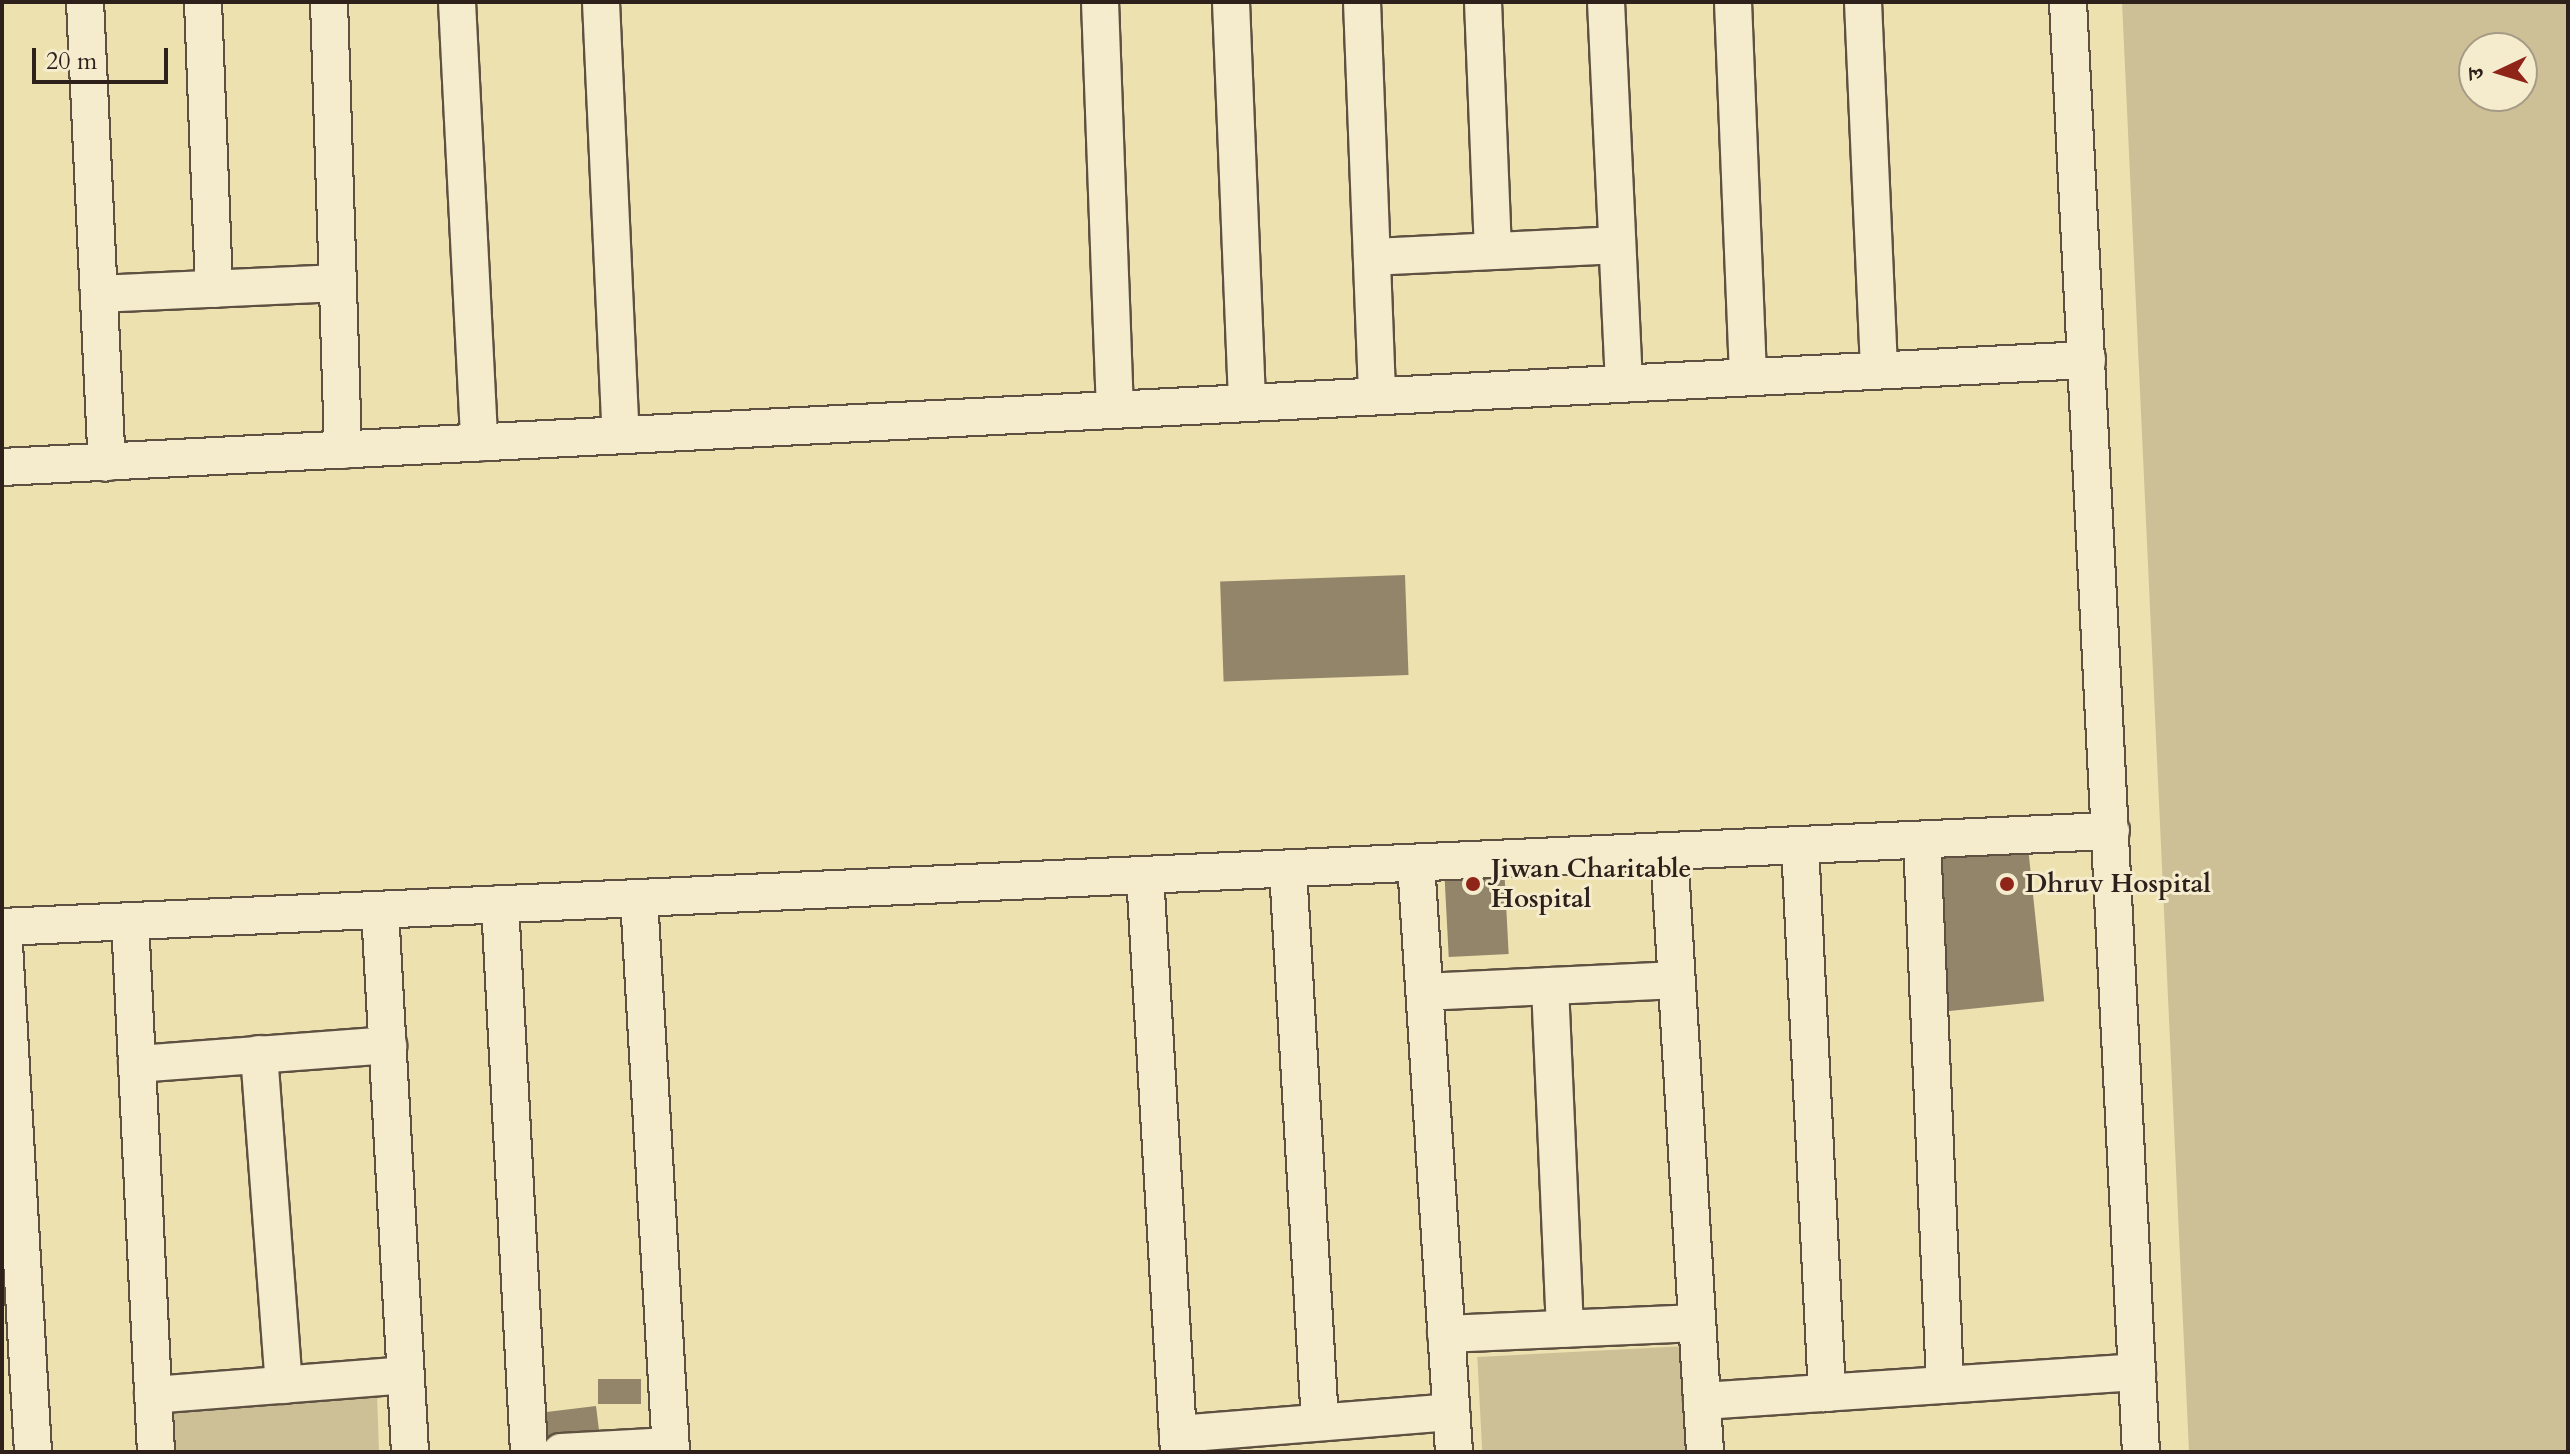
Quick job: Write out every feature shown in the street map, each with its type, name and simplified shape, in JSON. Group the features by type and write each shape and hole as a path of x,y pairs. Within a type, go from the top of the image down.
{"street":[{"path":"85,2 107,462"},
{"path":"203,2 214,289"},
{"path":"329,2 343,450"},
{"path":"457,2 479,442"},
{"path":"601,2 621,435"},
{"path":"1100,2 1115,410"},
{"path":"1231,2 1247,403"},
{"path":"1362,2 1377,396"},
{"path":"1483,2 1493,251"},
{"path":"1606,2 1624,381"},
{"path":"1733,2 1748,376"},
{"path":"1863,2 1879,369"},
{"path":"2068,2 2141,1452"},
{"path":"1372,257 1617,245"},
{"path":"99,294 338,283"},
{"path":"2,467 1624,381 2087,360"},
{"path":"33,1452 2,927 2111,831"},
{"path":"1922,840 1945,1385"},
{"path":"1800,845 1827,1393"},
{"path":"1669,851 1705,1452"},
{"path":"1416,863 1454,1452"},
{"path":"1288,869 1320,1422"},
{"path":"1145,875 1178,1443 1320,1422 1451,1412"},
{"path":"561,1452 670,1449 639,898"},
{"path":"500,904 529,1452"},
{"path":"380,910 410,1452"},
{"path":"130,921 156,1452"},
{"path":"1425,992 1676,980"},
{"path":"1550,986 1565,1329"},
{"path":"137,1064 388,1045"},
{"path":"259,1054 284,1385"},
{"path":"1446,1334 1697,1323"},
{"path":"1702,1401 2137,1372"},
{"path":"153,1395 405,1375"}],"shaded area":[{"path":"2122,2 2568,2 2568,1452 2189,1452"},
{"path":"1686,1346 1692,1452 1482,1452 1477,1357"},
{"path":"377,1394 379,1452 169,1452 167,1403"}],"building":[{"path":"1405,575 1408,675 1224,681 1220,581"},
{"path":"2028,847 2044,1001 1945,1012 1929,857"},
{"path":"1504,865 1509,954 1449,957 1444,868"},
{"path":"598,1379 641,1379 641,1404 598,1404"},
{"path":"596,1406 600,1439 546,1445 542,1413"}],"place":[{"name":"Jiwan Charitable Hospital","path":"1473,884"},
{"name":"Dhruv Hospital","path":"2007,884"}]}
